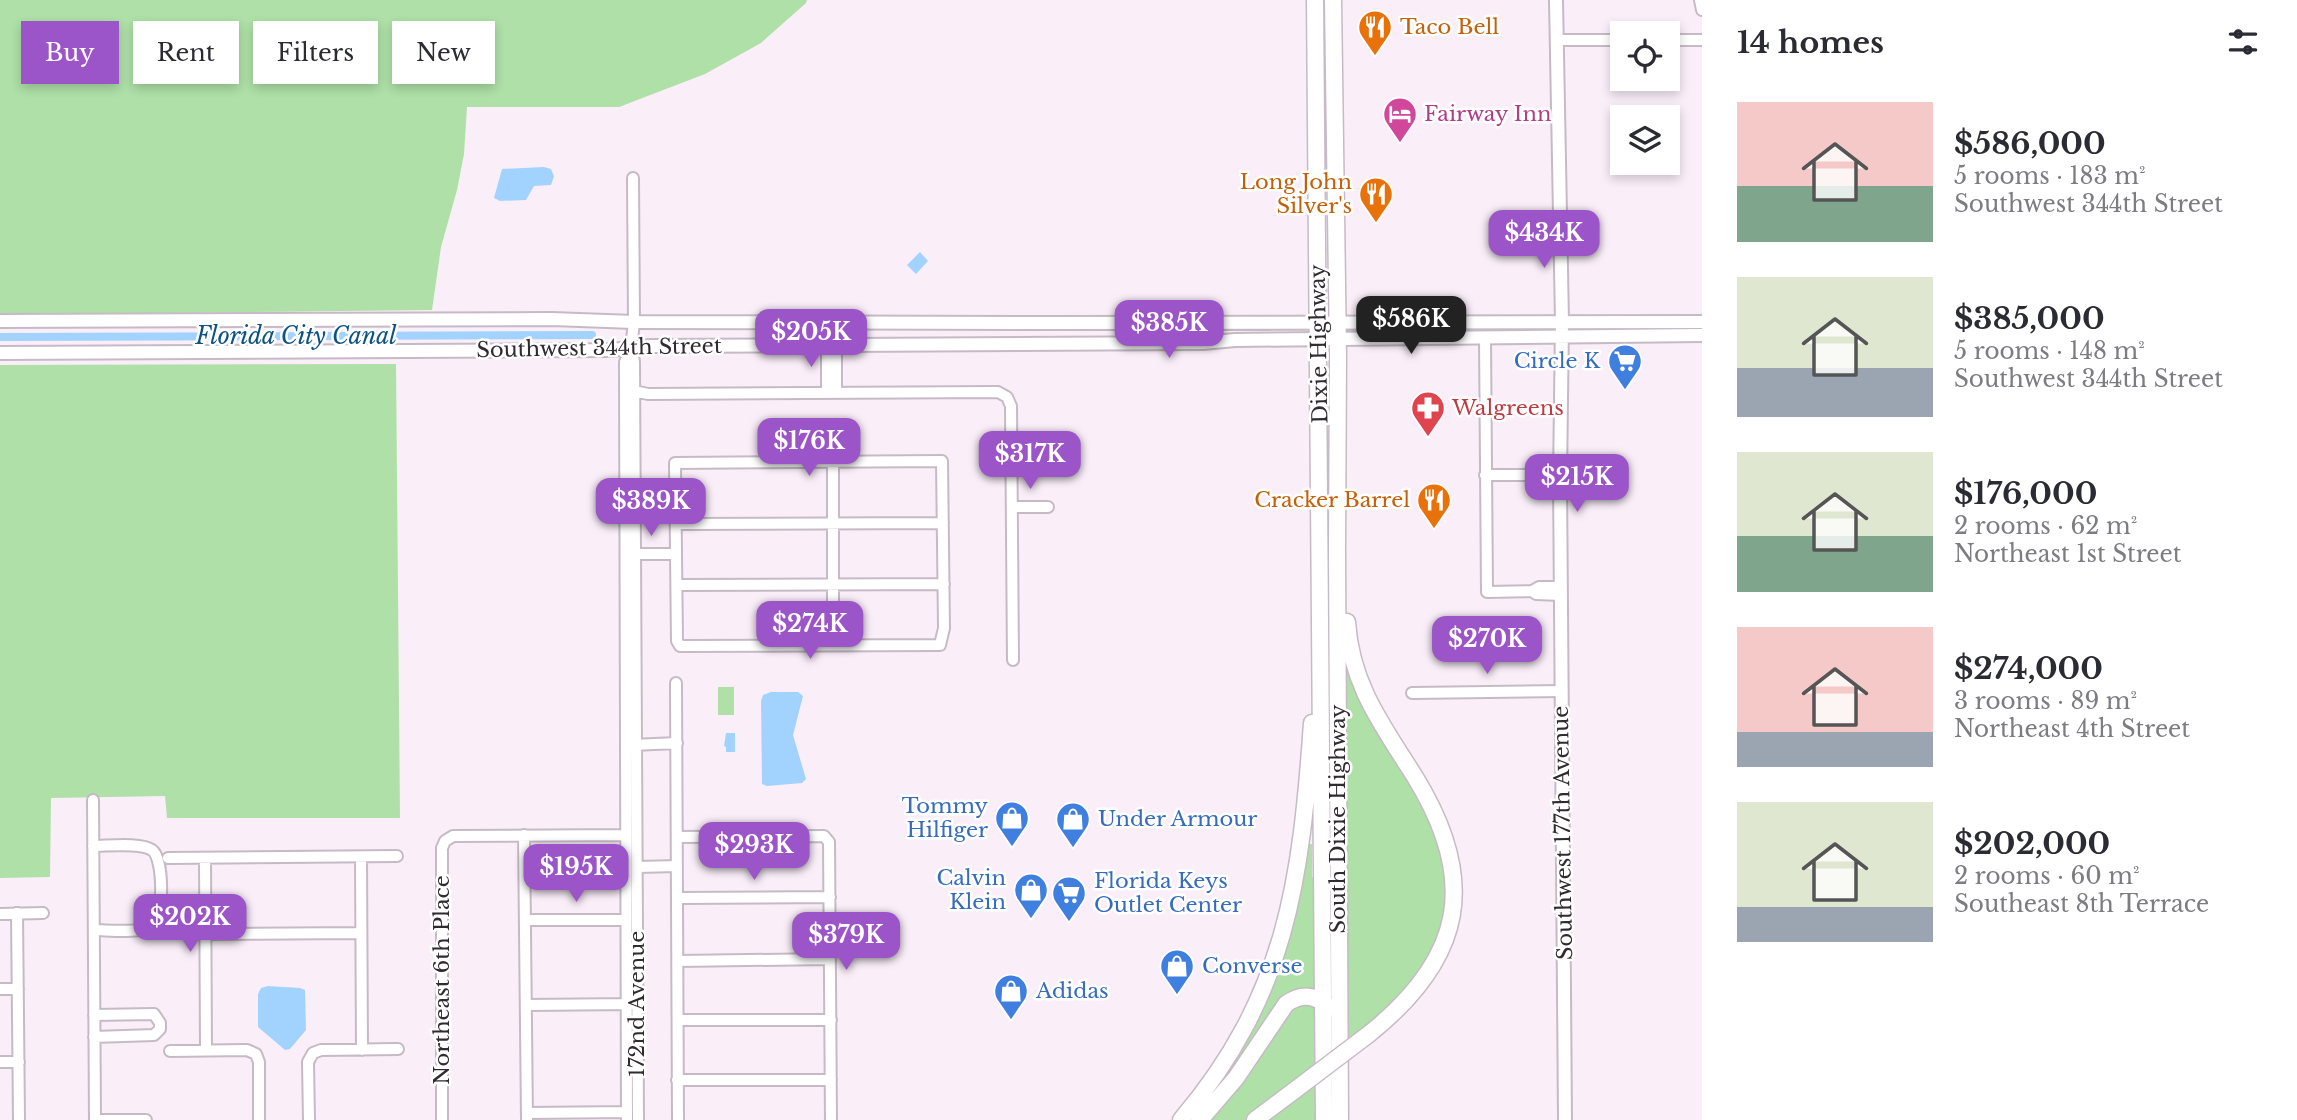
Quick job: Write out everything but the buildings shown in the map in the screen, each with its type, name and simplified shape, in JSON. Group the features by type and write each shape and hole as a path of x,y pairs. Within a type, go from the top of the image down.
{"highway":[{"name":"Dixie Highway","path":"1315,0 1322,688"},
{"name":"Dixie Highway","path":"1333,0 1338,322 1337,517"},
{"name":"South Dixie Highway","path":"1337,517 1340,1120"},
{"path":"1255,1120 1368,1034 1408,999 1429,973 1439,954 1452,910 1453,877 1446,839 1432,806 1368,703 1357,677 1348,642 1343,538 1337,517"},
{"name":"South Dixie Highway","path":"1322,688 1324,1120"},
{"path":"1181,1120 1211,1083 1240,1037 1265,986 1279,947 1298,866 1314,703 1322,688"},
{"path":"1200,1120 1236,1078 1286,1004 1295,998 1304,996 1324,1002 1333,1016 1340,1041"}],"main road":[{"name":"Southwest 177th Avenue","path":"1556,0 1562,322 1560,475 1565,1120"},
{"name":"Southwest 344th Street","path":"0,321 552,319 1040,323 1702,322"},
{"path":"1040,323 1041,344"},
{"name":"Southwest 344th Street","path":"0,353 611,350 1702,335"}],"street":[{"path":"1700,0 1702,10"},
{"path":"1557,40 1610,40"},
{"path":"1680,40 1702,40"},
{"path":"631,554 625,362 631,348 634,321 633,178"},
{"path":"1485,339 1487,592 1532,591 1541,595 1561,591"},
{"path":"831,345 831,393"},
{"path":"631,348 634,362 631,762"},
{"path":"634,391 648,394 1003,394 1011,406 1013,660"},
{"path":"942,461 944,636 940,645 680,646 677,641 675,463 832,462 942,461"},
{"path":"832,462 833,645"},
{"path":"1485,475 1532,475 1540,479 1560,475"},
{"path":"1012,507 1048,507"},
{"path":"676,524 943,523"},
{"path":"631,554 676,554"},
{"path":"677,585 944,584"},
{"path":"676,682 678,1120"},
{"path":"1412,693 1562,691"},
{"path":"631,746 677,743"},
{"name":"172nd Avenue","path":"631,762 625,835 626,920 638,1120"},
{"name":"172nd Avenue","path":"627,1116 637,867 631,762"},
{"path":"93,800 95,1120 146,1120"},
{"path":"625,835 524,835 527,1116 627,1116"},
{"name":"Northeast 6th Place","path":"442,1120 442,848 445,841 453,836 524,835"},
{"path":"677,837 824,836 830,842 831,1120"},
{"path":"93,846 142,846 155,852 160,863 160,915 154,925 143,929 94,930"},
{"path":"168,858 397,856"},
{"path":"361,857 362,1049"},
{"path":"205,858 206,1050"},
{"path":"637,867 677,866"},
{"path":"678,898 830,897"},
{"path":"17,913 19,1120"},
{"path":"0,914 43,913"},
{"path":"526,919 626,920"},
{"path":"205,934 361,933"},
{"path":"678,961 830,959"},
{"path":"0,989 18,989"},
{"path":"527,1004 632,1004"},
{"path":"94,1015 155,1014 160,1023 160,1029 154,1035 94,1037"},
{"path":"678,1020 831,1020"},
{"path":"309,1120 308,1062 313,1053 321,1050 398,1049"},
{"path":"170,1051 247,1050 256,1054 259,1062 259,1120"},
{"path":"0,1062 19,1062"},
{"path":"677,1080 831,1080"}],"green space":[{"path":"0,0 807,0 761,43 705,74 619,107 467,107 464,154 441,247 432,310 0,315"},
{"path":"396,364 400,818 167,818 165,796 51,798 50,877 0,878 0,365"},
{"path":"1343,657 1347,657 1414,782 1447,861 1445,929 1411,987 1347,1043"},
{"path":"718,687 734,687 734,715 718,715"},
{"path":"1309,844 1312,844 1314,877 1315,993 1310,992 1260,1035 1194,1120 1189,1120 1235,1056 1268,991 1292,921"},
{"path":"1316,1001 1316,1066 1245,1120 1204,1120 1289,1006"},
{"path":"1317,1082 1318,1120 1268,1120"}],"water":[{"path":"502,169 551,169 554,176 551,185 534,186 526,200 500,201 494,198"},
{"path":"920,252 928,261 916,274 907,265"},
{"path":"771,692 798,692 803,696 793,735 806,779 802,783 767,786 762,784 761,701 763,695"},
{"path":"726,733 735,733 735,752 726,752"},
{"path":"268,986 305,990 306,1030 290,1049 285,1050 258,1027 258,994 261,988"}],"waterway":[{"name":"Florida City Canal","path":"0,337 592,335"}],"place":[{"name":"Taco Bell","path":"1375,57"},
{"name":"Fairway Inn","path":"1400,144"},
{"name":"Long John Silver's","path":"1376,224"},
{"name":"Circle K","path":"1625,391"},
{"name":"Walgreens","path":"1428,438"},
{"name":"Cracker Barrel","path":"1434,530"},
{"name":"Tommy Hilfiger","path":"1012,848"},
{"name":"Under Armour","path":"1073,849"},
{"name":"Calvin Klein","path":"1031,920"},
{"name":"Florida Keys Outlet Center","path":"1069,923"},
{"name":"Converse","path":"1177,996"},
{"name":"Adidas","path":"1011,1021"}]}
